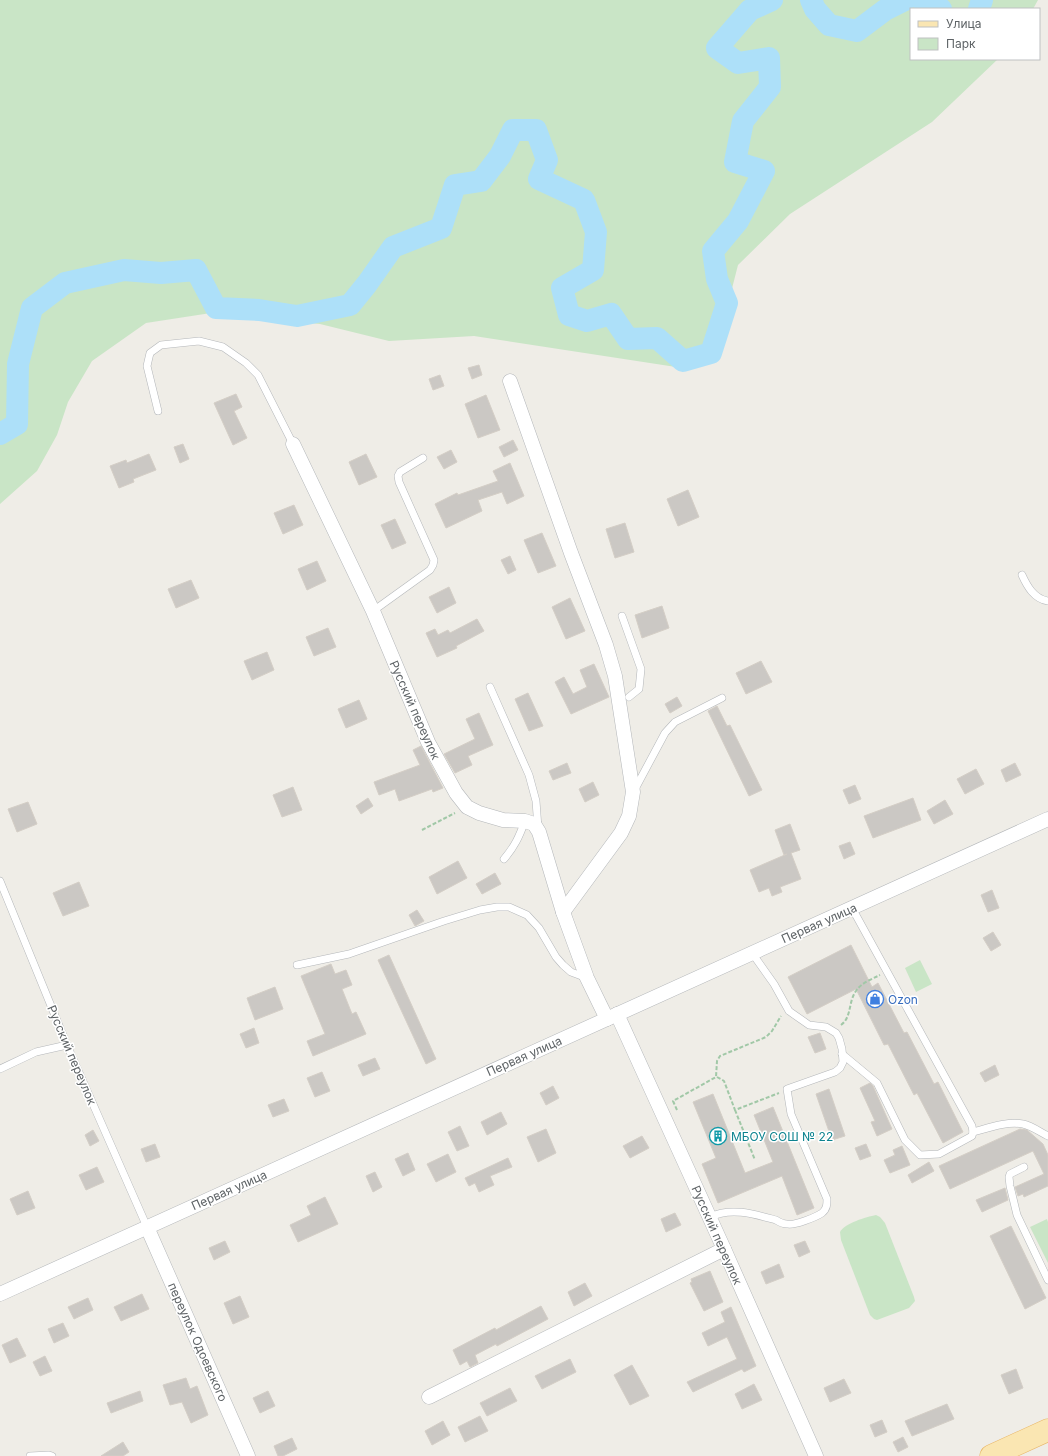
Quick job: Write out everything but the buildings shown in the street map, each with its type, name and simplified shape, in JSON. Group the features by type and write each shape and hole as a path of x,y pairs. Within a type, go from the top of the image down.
{"main road":[{"path":"991,1456 1048,1430"}],"street":[{"path":"510,381 606,645 615,676 632,792 629,816 621,833 563,912"},
{"name":"Русский переулок","path":"293,444 373,611 428,742 456,793 467,807 479,813 503,820 525,821"},
{"name":"Первая улица","path":"0,1294 1048,818"},
{"path":"525,821 534,824 539,832"},
{"name":"Русский переулок","path":"539,832 563,912 587,978 612,1016 710,1217 816,1456"},
{"name":"переулок Одоевского","path":"147,1227 248,1456"},
{"path":"429,1396 724,1249"}],"lane":[{"path":"158,411 147,366 150,353 161,345 199,341 214,344 223,347 235,355 258,375 293,444"},
{"path":"373,611 430,570 433,566 434,560 399,482 398,476 400,472 423,458"},
{"path":"1022,575 1033,593 1039,598 1048,601"},
{"path":"622,616 641,669 638,689 629,697"},
{"path":"490,687 529,775 536,801 539,832"},
{"path":"632,792 665,733 671,726 675,722 722,698"},
{"path":"504,859 514,848 525,821"},
{"name":"Русский переулок","path":"0,881 67,1044 147,1227"},
{"path":"297,965 339,957 480,910 497,907 509,907 527,915 539,928 562,965 571,972 587,978"},
{"path":"842,1054 877,1083 905,1140 920,1155 939,1154 972,1136 972,1126 852,908"},
{"path":"710,1217 719,1213 749,1213 788,1225 796,1224 822,1213 827,1206 827,1199 791,1114 787,1089 835,1072 840,1068 843,1062 839,1038 834,1031 826,1026 808,1025 789,1011 774,984 752,953"},
{"path":"0,1069 36,1052 67,1044"},
{"path":"973,1132 998,1126 1022,1124 1030,1126 1048,1136"},
{"path":"1024,1167 1010,1174 1009,1177 1016,1215 1048,1280"},
{"path":"30,1456 50,1456"}],"path":[{"path":"422,830 467,807"},
{"path":"834,1031 846,1021 855,991 862,985 888,971"},
{"path":"716,1077 717,1062 720,1056 766,1037 778,1023 785,1006"},
{"path":"716,1077 724,1081 755,1160"},
{"path":"678,1114 673,1101 716,1077"},
{"path":"735,1110 787,1089"}],"green space":[{"path":"0,0 1038,0 1034,8 910,8 910,60 997,60 932,122 790,214 738,265 715,355 701,366 689,369 474,336 389,341 320,324 211,313 146,323 92,361 68,402 57,435 37,471 0,504"},
{"path":"920,960 932,984 916,992 905,968"},
{"path":"876,1215 885,1223 915,1301 909,1308 877,1320 870,1315 841,1240 840,1232 851,1223"},
{"path":"1047,1219 1048,1222 1048,1263 1030,1227"}],"waterway":[{"path":"0,434 17,424 18,364 32,308 65,283 124,270 161,273 196,270 216,308 259,310 297,316 350,305 393,247 441,228 455,185 481,181 500,156 513,130 536,130 547,160 539,179 584,200 596,232 593,270 562,288 569,315 587,321 611,314 628,339 657,338 683,361 711,353 727,303 717,279 713,251 738,221 764,171 735,162 743,121 770,87 769,58 738,63 717,48 750,10 772,0"},
{"path":"811,0 815,9 829,25 857,31 885,10 905,0"},
{"path":"922,0 939,8"},
{"path":"979,8 982,0"}],"place":[{"name":"Ozon","path":"875,999"},
{"name":"МБОУ СОШ № 22","path":"718,1136"}]}
